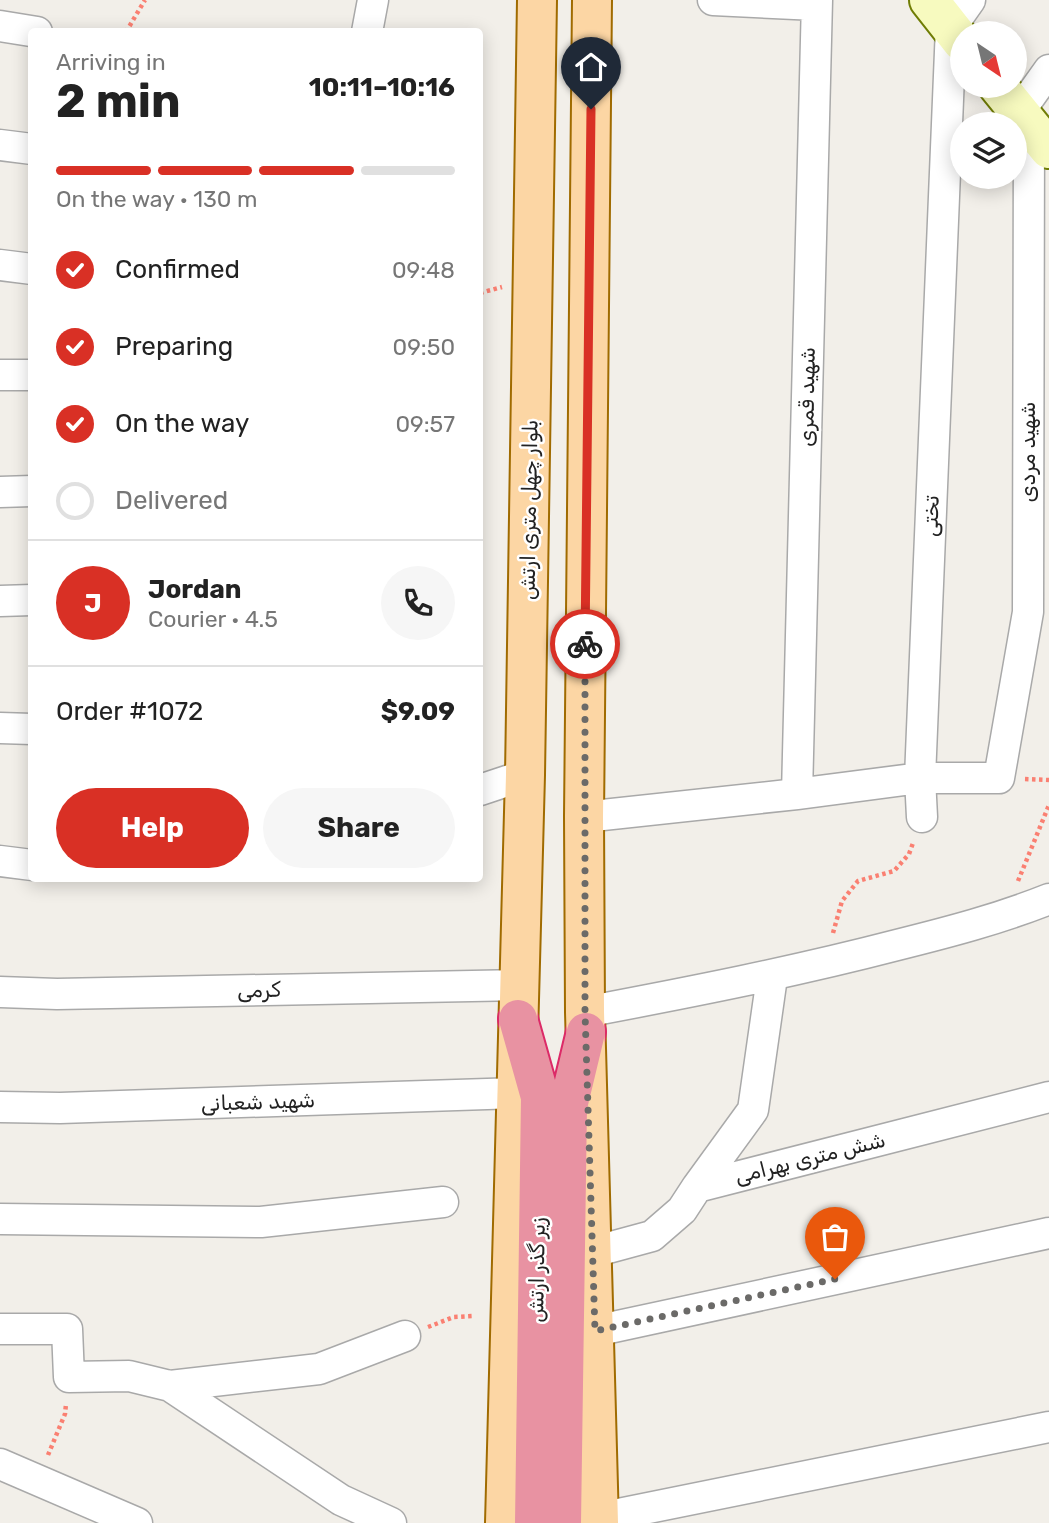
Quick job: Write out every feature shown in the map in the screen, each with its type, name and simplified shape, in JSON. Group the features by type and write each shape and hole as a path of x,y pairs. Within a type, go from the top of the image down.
{"highway":[{"name":"زیر گذر ارتش","path":"518,1002 540,1097 534,1523"},
{"name":"زیر گذر ارتش","path":"586,1022 568,1107 587,1521"}],"main road":[{"name":"بلوار چهل متری ارتش","path":"505,1523 525,775 537,0"},
{"path":"587,1521 595,1331 586,1022 584,817 592,0"}],"street":[{"path":"368,28 373,0"},
{"path":"713,0 816,2"},
{"name":"شهید قمری","path":"797,794 816,2"},
{"name":"تختی","path":"922,817 920,778 953,17"},
{"path":"0,26 28,31"},
{"path":"1027,112 1049,70"},
{"path":"0,145 28,148"},
{"name":"شهید مردی","path":"920,778 999,778 1028,612 1025,189"},
{"path":"0,265 28,268"},
{"path":"0,375 28,374"},
{"path":"0,492 28,491"},
{"path":"0,601 28,600"},
{"path":"0,728 28,729"},
{"path":"483,789 525,775"},
{"path":"584,817 920,778"},
{"path":"0,861 28,864"},
{"path":"586,1022 1003,918 1049,899"},
{"path":"593,1252 652,1236 682,1210 753,1110 772,977"},
{"name":"کرمی","path":"0,992 518,1002"},
{"name":"شهید شعبانی","path":"0,1107 60,1108 516,1093"},
{"name":"شش متری بهرامی","path":"697,1187 1049,1097"},
{"path":"0,1219 261,1222 443,1202"},
{"path":"595,1331 1049,1233"},
{"path":"0,1329 67,1329 69,1377 129,1376 170,1386 341,1500 391,1523"},
{"path":"170,1386 319,1368 405,1335"},
{"path":"587,1521 1049,1427"},
{"path":"0,1464 137,1523"}],"path":[{"path":"128,28 145,0"},
{"path":"1003,918 1049,805"},
{"path":"832,962 833,929 842,901 858,881 894,871 909,855 922,817"},
{"path":"405,1335 454,1317 474,1316"},
{"path":"39,1479 65,1413 69,1377"}],"way so far":[{"path":"585,644 585,1012 595,1331 835,1279"}],"route":[{"path":"585,644 591,109"}]}
